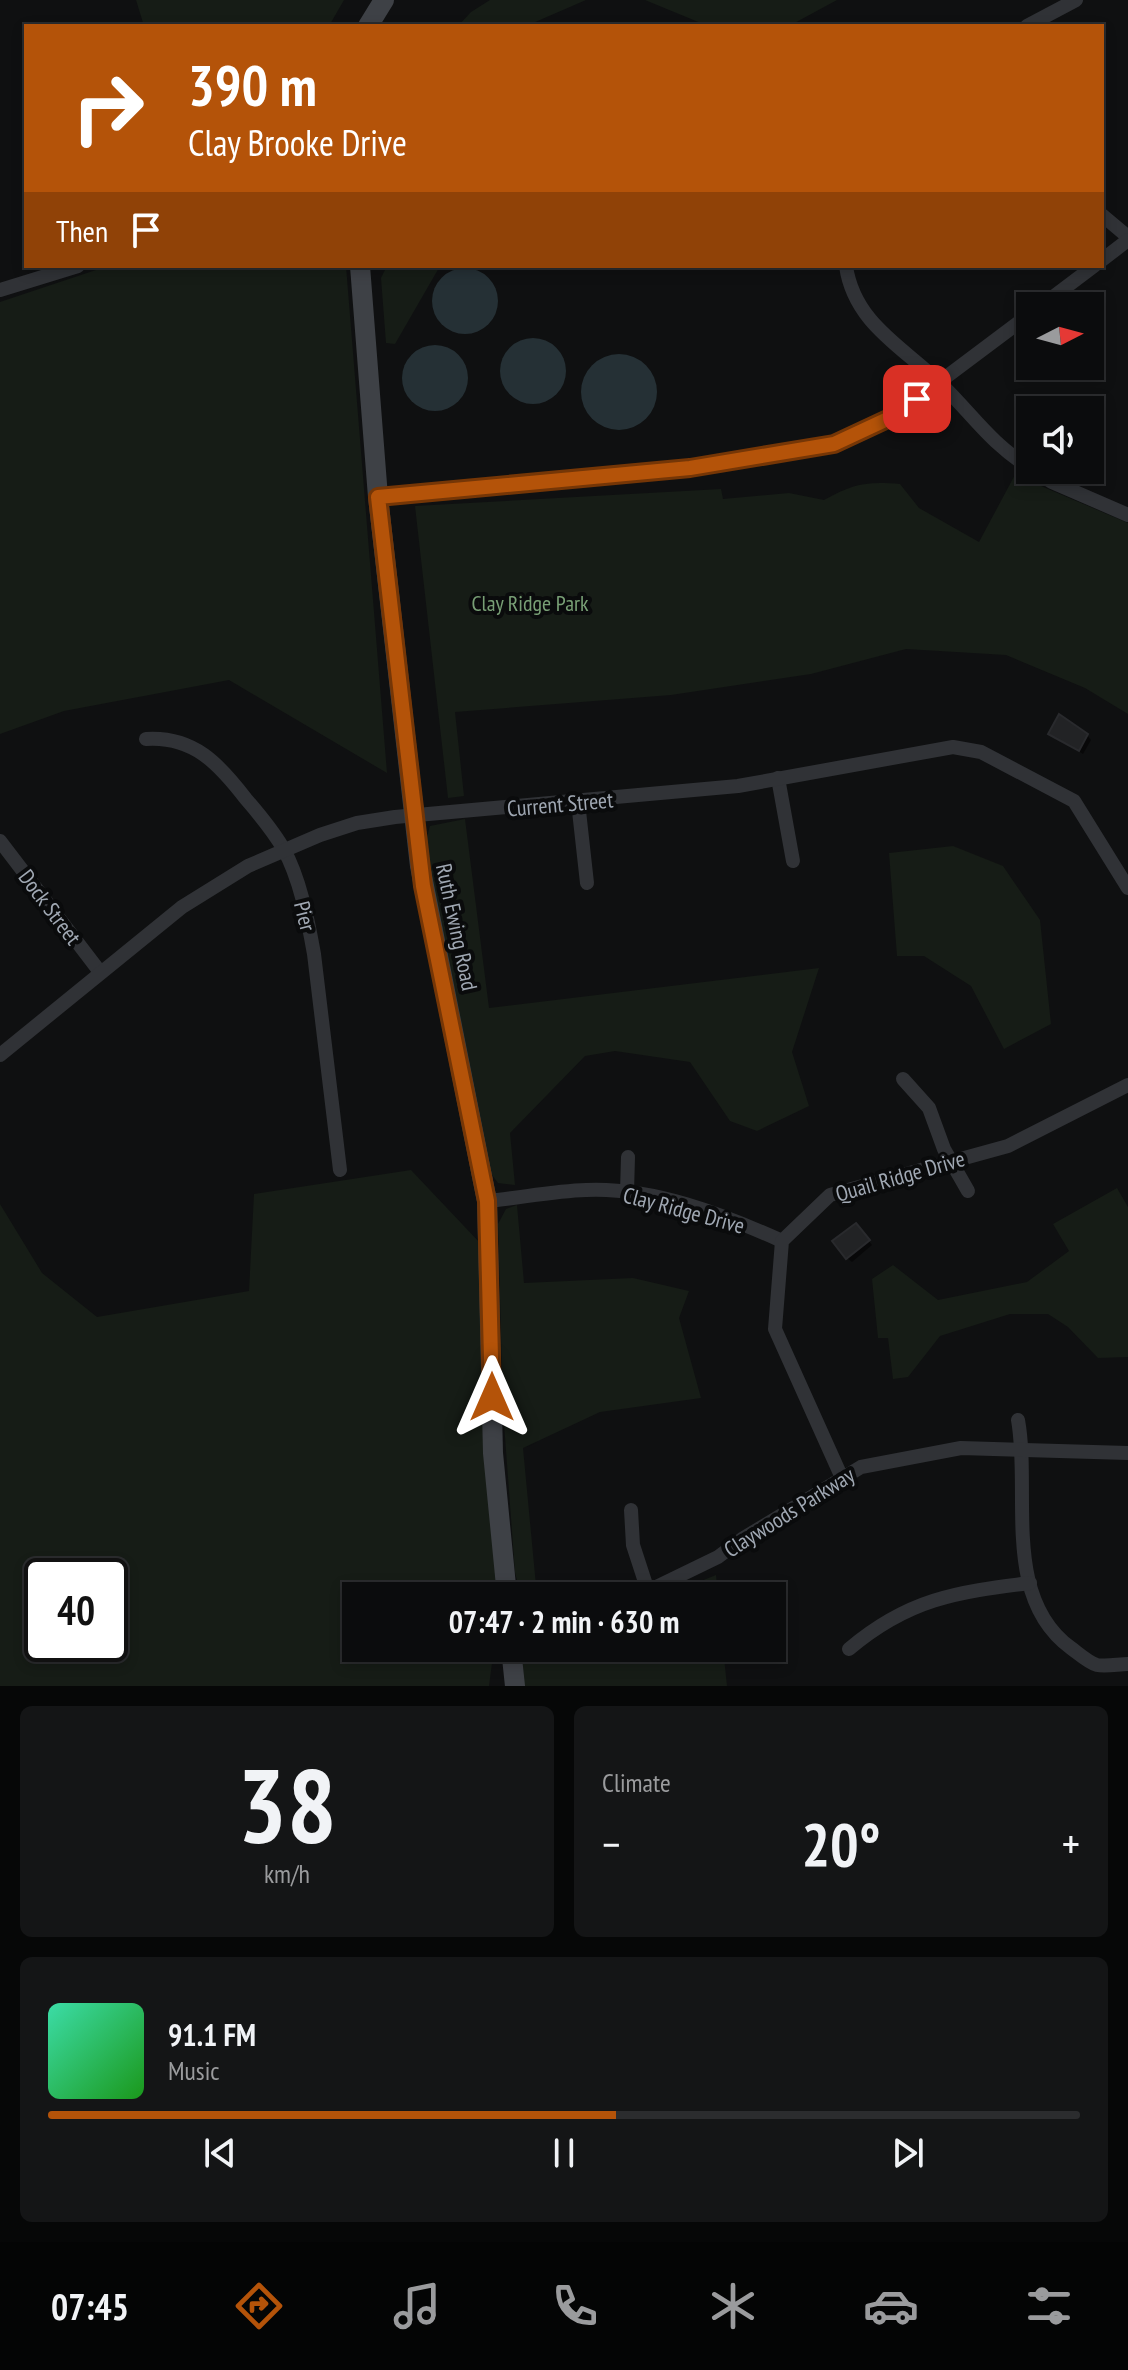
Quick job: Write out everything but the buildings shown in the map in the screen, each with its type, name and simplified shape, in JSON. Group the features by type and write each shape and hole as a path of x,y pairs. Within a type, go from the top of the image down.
{"street":[{"path":"369,24 384,0"},
{"path":"1031,24 1076,0"},
{"path":"1104,217 1128,239 1104,258"},
{"path":"0,290 72,268"},
{"name":"Ruth Ewing Road","path":"360,268 378,497 413,816 423,886 487,1201 493,1453 506,1582"},
{"path":"846,268 849,288 888,342 939,382 999,448 1016,459"},
{"path":"1060,292 1091,268"},
{"path":"378,497 690,468 834,444 894,416 1016,324"},
{"path":"1063,484 1128,515"},
{"name":"Pier","path":"146,739 177,741 205,753 221,766 283,849 308,922 314,954 340,1170"},
{"name":"Current Street","path":"0,1055 182,907 283,849 357,823 738,786 953,747 981,752 1074,801 1128,888"},
{"path":"778,778 793,861"},
{"path":"578,802 587,883"},
{"name":"Dock Street","path":"0,841 100,972"},
{"path":"903,1079 929,1108 950,1160 968,1191"},
{"name":"Quail Ridge Drive","path":"782,1241 830,1195 1008,1146 1128,1085"},
{"path":"627,1192 628,1157"},
{"name":"Clay Ridge Drive","path":"487,1201 586,1190 627,1192 728,1217 782,1241"},
{"path":"782,1241 775,1329 842,1478"},
{"path":"1018,1420 1024,1451 1023,1554 1035,1600 1062,1641 1096,1665 1128,1664"},
{"name":"Claywoods Parkway","path":"667,1582 718,1557 861,1467 961,1448 1128,1453"},
{"path":"631,1510 633,1545 645,1582"},
{"path":"849,1649 882,1622 957,1592 1030,1583"},
{"path":"512,1662 515,1686"}],"green space":[{"path":"136,0 344,0 330,24 143,24"},
{"path":"490,0 586,0 531,24 460,24 471,12"},
{"path":"645,0 837,0 793,24 703,24"},
{"path":"102,268 346,268 387,773 229,680 64,711 0,734 0,302"},
{"path":"386,268 439,268 395,344 386,343 381,278"},
{"name":"Clay Ridge Park","path":"1016,473 1016,484 1038,484 1128,523 1128,714 1085,688 1006,655 906,649 811,674 671,695 455,712 464,796 448,798 415,506 721,489 723,499 789,493 824,500 860,485 888,483 900,484 919,508 979,542"},
{"path":"465,819 489,1008 819,968 792,1052 809,1106 757,1131 730,1121 690,1062 615,1051 585,1056 510,1133 515,1185 498,1183 492,1175 424,848 430,826"},
{"path":"953,846 1003,866 1040,920 1051,1024 1004,1049 971,986 924,956 897,956 889,853"},
{"path":"411,1170 480,1243 497,1582 342,1582 342,1662 492,1662 489,1686 0,1686 0,1204 42,1273 97,1317 249,1291 254,1194"},
{"path":"1117,1188 1128,1207 1128,1357 1098,1358 1068,1327 1048,1314 1010,1314 940,1336 908,1377 893,1379 888,1338 878,1338 872,1279 893,1265 938,1300 1027,1282 1069,1251 1053,1224"},
{"path":"517,1205 524,1283 633,1278 689,1291 679,1318 701,1398 600,1412 523,1448 536,1582 518,1582 515,1572 503,1410 498,1224 506,1209"},
{"path":"716,1575 717,1582 699,1582"},
{"path":"523,1662 724,1662 727,1686 524,1686"}],"shaded area":[{"path":"465,268 478,271 488,278 495,288 498,301 495,314 488,324 478,331 465,334 452,331 442,324 435,314 432,301 435,288 442,278 452,271"},
{"path":"533,338 546,341 556,348 563,358 566,371 563,384 556,394 546,401 533,404 520,401 510,394 503,384 500,371 503,358 510,348 520,341"},
{"path":"435,345 448,348 458,355 465,365 468,378 465,391 458,401 448,408 435,411 422,408 412,401 405,391 402,378 405,365 412,355 422,348"},
{"path":"612,354 626,354 640,360 651,371 657,392 654,407 646,419 626,430 612,430 598,424 587,413 581,399 581,385 587,371 598,360"}],"route":[{"path":"492,1397 492,1302 487,1201 423,886 378,497 690,468 834,444 894,416 917,399"}]}
